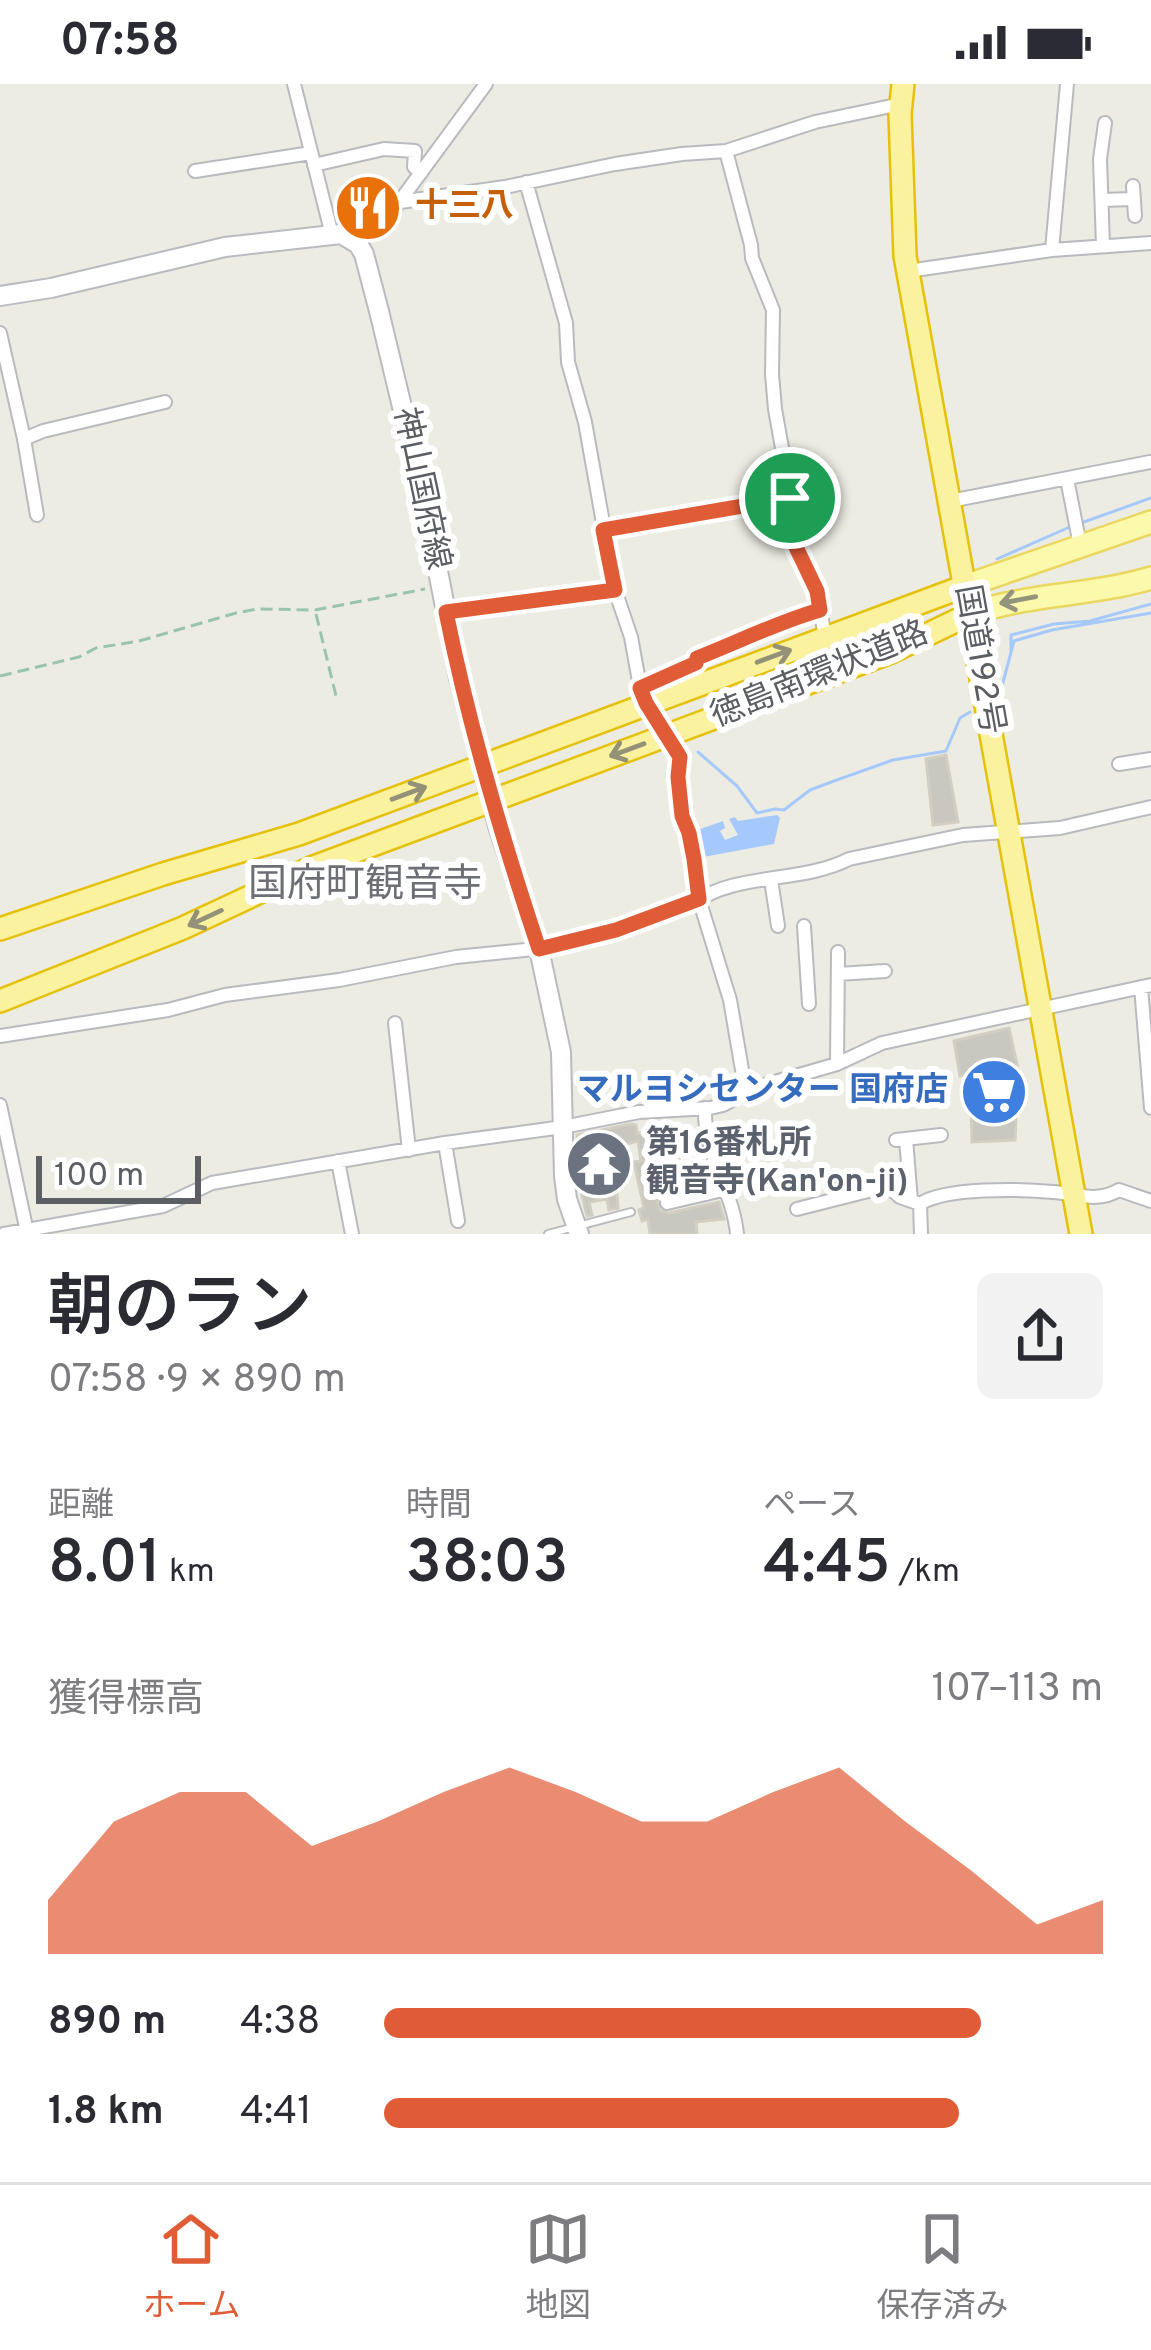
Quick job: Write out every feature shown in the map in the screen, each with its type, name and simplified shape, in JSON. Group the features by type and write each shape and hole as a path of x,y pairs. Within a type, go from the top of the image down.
{"highway":[{"name":"国道192号","path":"902,94 908,271 1081,1234"},
{"name":"徳島南環状道路","path":"0,929 299,834 482,765 643,695 825,638 965,586"},
{"name":"徳島南環状道路","path":"0,1001 183,928 310,868 891,652 970,614"}],"main road":[{"path":"336,234 358,244 364,254 383,224"},
{"path":"0,296 225,248 383,224"},
{"name":"神山国府線","path":"364,254 422,490 460,678 491,800 539,949 561,1052 567,1199 577,1231"},
{"path":"1078,531 1102,530 1151,510"},
{"path":"965,586 1078,531 1151,522"},
{"path":"970,614 1003,602 1151,578"},
{"path":"1060,592 1093,603 1151,587"}],"street":[{"path":"294,84 336,234"},
{"path":"383,224 486,84"},
{"path":"1052,250 1067,84"},
{"path":"400,202 614,164 726,151 902,94"},
{"path":"1103,247 1100,159 1105,124"},
{"path":"195,172 383,149 415,152 414,167 421,173"},
{"path":"726,151 752,258 773,310 775,409 795,545 817,591 825,638"},
{"path":"526,182 566,323 568,362 585,422 615,590 643,695 680,757 682,816 692,846 699,899 730,1000 746,1094"},
{"path":"1102,200 1133,192 1135,216"},
{"path":"908,271 1052,250 1151,243"},
{"path":"0,333 37,515"},
{"path":"24,439 165,402"},
{"path":"950,501 1150,463"},
{"path":"1067,479 1078,531"},
{"path":"603,530 790,498"},
{"path":"643,695 697,658 820,610"},
{"path":"1119,764 1151,759"},
{"path":"0,1036 456,957 539,949 616,930 726,887 817,871 849,859 963,835 1060,828 1151,807"},
{"path":"772,880 778,926"},
{"path":"803,926 809,1004"},
{"path":"806,961 885,971"},
{"path":"837,1064 838,968"},
{"path":"808,986 838,968"},
{"path":"4,1234 163,1206 212,1183 639,1112 723,1106 754,1088 837,1064 882,1042 1146,986 1151,1108"},
{"path":"395,1023 409,1150"},
{"path":"0,1105 27,1232"},
{"path":"705,1108 704,1124 737,1234"},
{"path":"922,1234 901,1140 941,1135"},
{"path":"445,1143 458,1221"},
{"path":"338,1162 352,1234"},
{"path":"797,1209 889,1187 915,1203 956,1193 1048,1191 1103,1199 1119,1190 1151,1201"},
{"path":"667,1203 727,1190"}],"lane":[{"path":"548,1234 577,1231 631,1212"}],"path":[{"path":"0,676 236,613 315,610 442,586"},
{"path":"446,612 615,590"},
{"path":"315,610 337,700"}],"water":[{"path":"777,815 774,844 698,858 692,832 723,821 725,828 720,831 725,840 738,835 729,819"}],"building":[{"path":"946,755 958,822 933,825 926,759"},
{"name":"マルヨシセンター 国府店","path":"1009,1028 1018,1069 1015,1140 972,1142 974,1074 960,1076 954,1041"},
{"path":"636,1125 637,1134 650,1129 656,1158 678,1154 683,1181 710,1177 711,1182 661,1195 657,1201 660,1211 719,1202 724,1219 696,1222 697,1234 650,1234 648,1219 642,1221 639,1210 644,1208 634,1162 641,1161 638,1141 614,1147 618,1208 609,1210 607,1199 589,1202 592,1215 587,1216 579,1183 592,1182 597,1176 596,1160 591,1160 590,1139 577,1140 577,1135"}],"waterway":[{"path":"1081,523 1151,498"},
{"path":"997,559 1072,526"},
{"path":"1011,650 1011,635 1151,604"},
{"path":"1001,690 1014,641 1151,613"},
{"path":"698,752 737,786 757,813 784,810 810,790 834,781 893,760 946,751 960,718 970,712"}],"place":[{"name":"十三八","path":"368,208"},
{"name":"マルヨシセンター 国府店","path":"994,1092"},
{"name":"第16番札所 観音寺(Kan'on-ji)","path":"599,1164"}],"district":[{"name":"国府町観音寺","path":"365,886"}],"route":[{"path":"790,498 795,545 817,591 820,610 697,658 696,663 640,688 680,757 682,816 699,899 616,930 539,949 498,826 446,612 615,590 603,530 790,498"}]}
